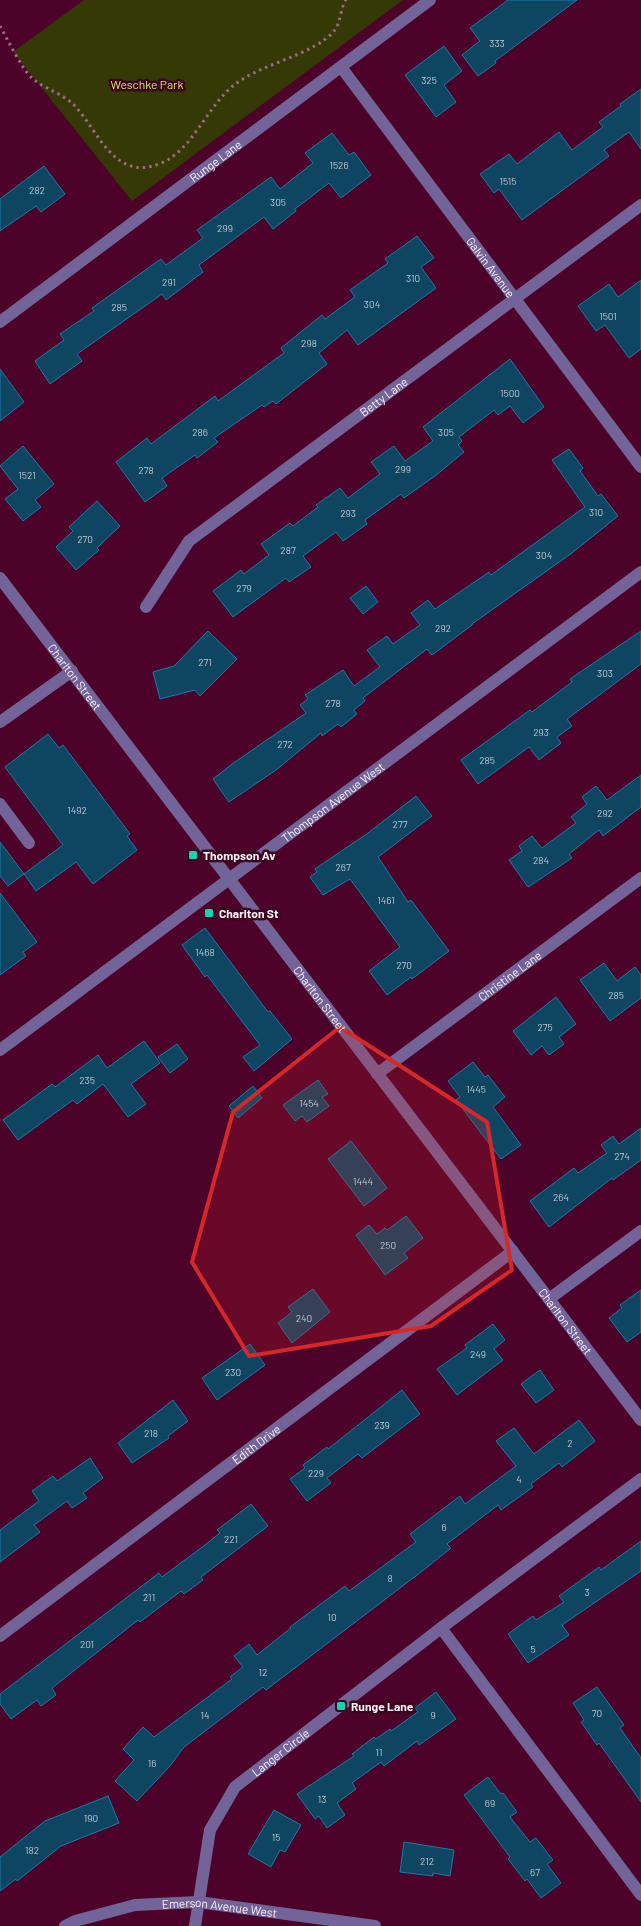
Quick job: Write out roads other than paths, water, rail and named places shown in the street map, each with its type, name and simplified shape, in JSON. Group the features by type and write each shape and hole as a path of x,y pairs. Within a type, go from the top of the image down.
{"street":[{"name":"Runge Lane","path":"0,322 430,0"},
{"name":"Galvin Avenue","path":"341,67 641,467"},
{"name":"Betty Lane","path":"146,607 189,541 641,205"},
{"name":"Thompson Avenue West","path":"0,1050 228,878 641,572"},
{"name":"Charlton Street","path":"0,578 641,1420"},
{"path":"0,722 72,672"},
{"path":"0,804 29,844"},
{"name":"Christine Lane","path":"377,1074 641,878"},
{"path":"549,1299 641,1231"},
{"name":"Edith Drive","path":"0,1636 513,1251"},
{"name":"Langer Circle","path":"195,1926 210,1830 235,1788 441,1628 641,1479"},
{"path":"441,1628 641,1895"},
{"name":"Emerson Avenue West","path":"65,1926 75,1921 135,1905 198,1902 375,1926"}],"place":[{"name":"Thompson Av","path":"193,855"},
{"name":"Charlton St","path":"209,913"},
{"name":"Runge Lane","path":"341,1706"}],"park label":[{"name":"Weschke Park","path":"147,84"}]}
